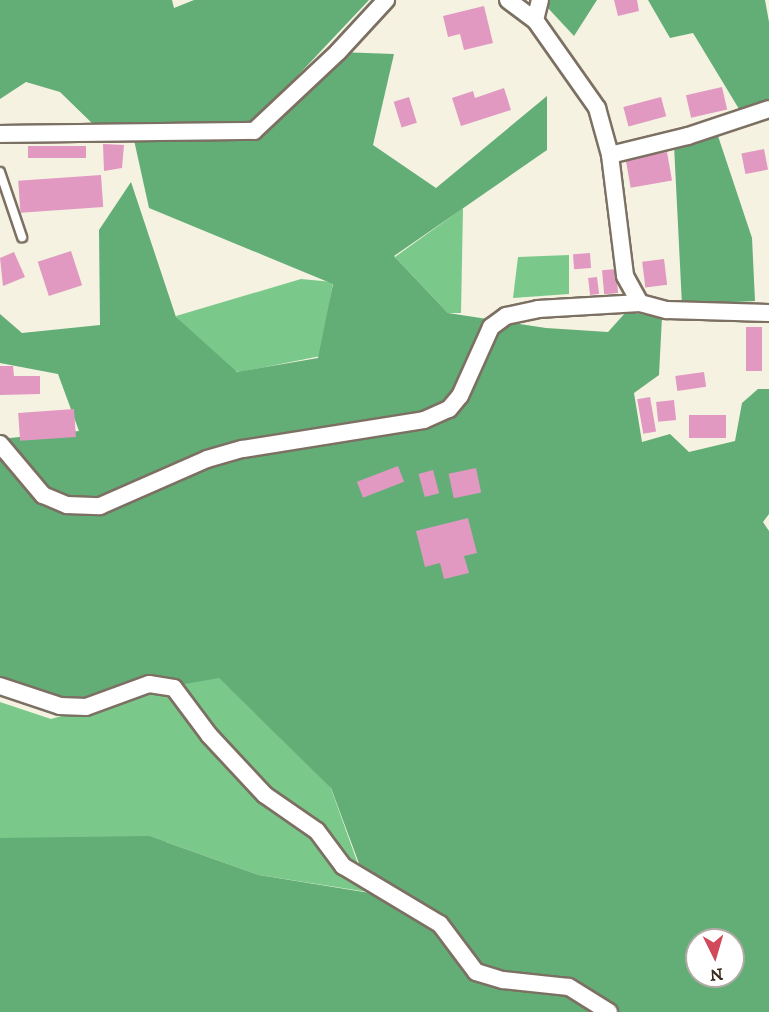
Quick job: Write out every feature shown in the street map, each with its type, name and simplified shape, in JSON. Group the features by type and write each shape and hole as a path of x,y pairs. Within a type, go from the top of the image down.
{"street":[{"path":"0,134 254,131 338,52 386,0"},
{"path":"508,0 535,20 597,108 610,155 625,276 640,303"},
{"path":"535,20 540,0"},
{"path":"610,155 688,136 769,109"},
{"path":"0,444 43,495 67,506 100,506 207,459 243,449 424,420 449,409 460,396 491,327 506,316 538,309 640,303 667,310 769,313"},
{"path":"0,686 51,706 78,707 148,684 174,688 209,735 265,795 317,831 343,866 440,924 476,972 503,980 569,987 609,1012"}],"lane":[{"path":"0,172 22,237"}],"green space":[{"path":"0,0 172,0 174,8 194,0 369,0 252,124 97,128 60,92 26,82 0,99"},
{"path":"550,0 597,0 574,36 547,7"},
{"path":"648,0 765,0 769,22 769,99 739,109 693,33 670,38"},
{"path":"338,52 394,54 373,145 436,188 547,96 547,150 394,256 448,313 546,328 608,332 626,312 662,317 659,375 634,393 642,442 670,434 689,452 735,441 742,403 758,389 769,389 769,514 763,522 769,531 769,1012 0,1012 0,838 149,836 259,875 370,893 331,788 219,678 60,706 0,684 0,439 79,431 58,374 0,363 0,314 22,333 100,325 99,230 131,182 176,317 237,372 318,358 333,284 149,208 134,140 251,136"},
{"path":"718,136 752,238 755,301 682,305 674,145"},
{"path":"463,208 461,313 448,313 395,257"},
{"path":"569,255 569,294 513,298 518,257"},
{"path":"301,279 333,282 321,356 240,372 191,364 176,316"},
{"path":"213,672 329,783 368,892 259,875 166,842 0,839 0,702 51,719"}],"building":[{"path":"614,0 637,0 639,11 618,16"},
{"path":"484,6 493,43 464,50 460,34 448,37 443,16"},
{"path":"722,87 727,109 691,118 686,95"},
{"path":"504,88 511,110 461,126 452,98 473,91 475,98"},
{"path":"409,97 417,123 402,127 394,102"},
{"path":"661,97 666,116 629,126 623,107"},
{"path":"103,144 124,145 122,168 104,171"},
{"path":"28,146 86,146 86,158 28,158"},
{"path":"764,149 768,170 745,174 741,153"},
{"path":"667,152 672,181 631,188 626,159"},
{"path":"101,175 103,207 20,213 18,181"},
{"path":"71,251 82,285 49,296 38,262"},
{"path":"14,252 25,277 3,286 0,258"},
{"path":"590,253 591,268 574,269 573,254"},
{"path":"664,259 667,285 645,287 642,262"},
{"path":"616,269 618,293 604,294 602,270"},
{"path":"597,277 599,294 590,295 588,278"},
{"path":"746,327 762,327 762,371 746,371"},
{"path":"0,366 13,366 14,376 40,376 40,394 0,395"},
{"path":"704,372 706,387 677,391 675,376"},
{"path":"650,397 656,431 643,434 637,399"},
{"path":"674,400 676,420 658,422 656,402"},
{"path":"74,409 76,437 20,441 18,413"},
{"path":"689,415 726,415 726,438 689,438"},
{"path":"398,466 404,482 363,498 357,482"},
{"path":"476,468 481,492 454,498 449,474"},
{"path":"433,470 439,493 425,497 419,474"},
{"path":"468,518 477,553 464,556 469,573 444,579 440,563 425,567 416,531"}]}
